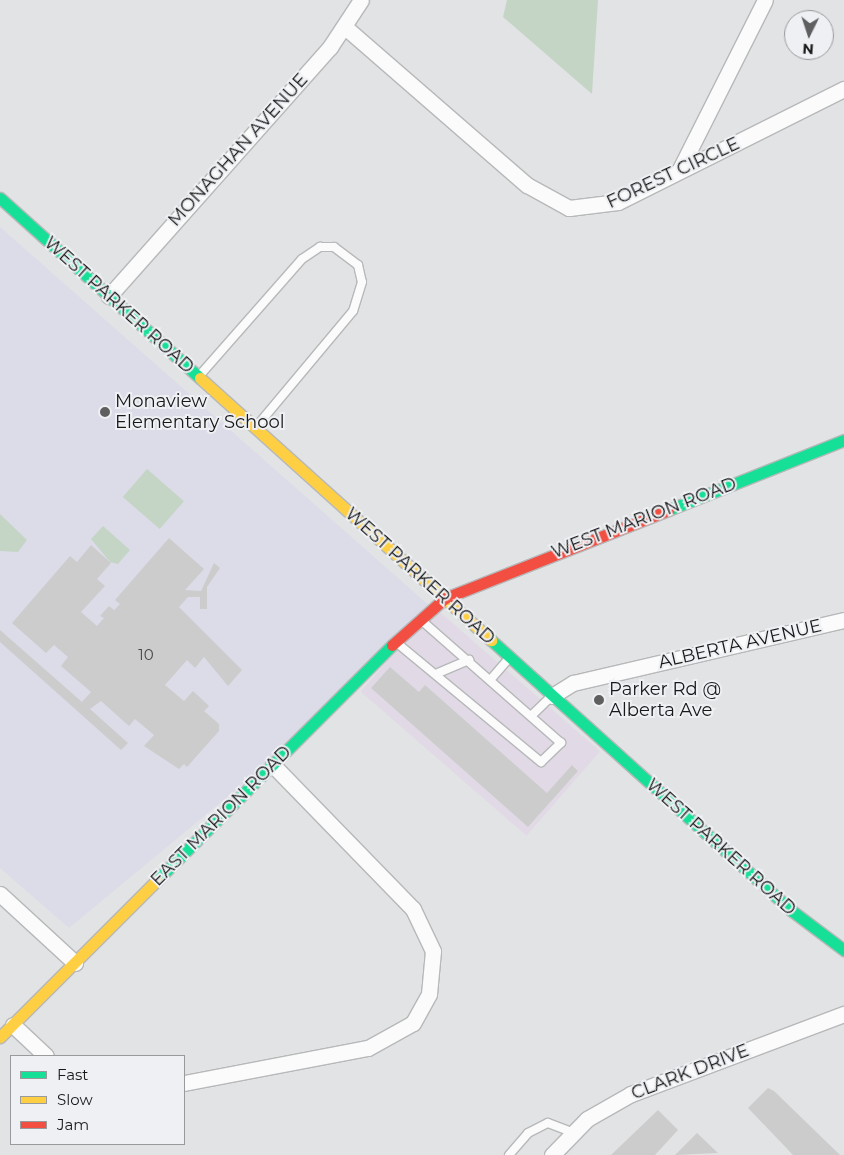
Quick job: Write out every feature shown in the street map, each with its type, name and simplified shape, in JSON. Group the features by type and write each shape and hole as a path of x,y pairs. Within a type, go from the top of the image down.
{"street":[{"name":"MONAGHAN AVENUE","path":"109,296 345,27 360,0"},
{"path":"679,171 765,0"},
{"name":"FOREST CIRCLE","path":"345,27 527,185 556,203 583,209 602,207 844,89"},
{"name":"WEST PARKER ROAD","path":"0,198 792,911 844,950"},
{"name":"WEST MARION ROAD","path":"444,598 844,440"},
{"name":"EAST MARION ROAD","path":"0,1037 420,618 444,598"},
{"name":"ALBERTA AVENUE","path":"552,696 573,683 844,620"},
{"path":"185,1083 368,1048 413,1023 429,994 433,951 413,909 273,765"},
{"path":"0,894 75,964"},
{"name":"CLARK DRIVE","path":"552,1155 572,1132 632,1094 844,1014"},
{"path":"13,1025 45,1055"}],"lane":[{"path":"199,377 302,259 320,247 334,248 358,265 362,282 353,311 256,428"},
{"path":"396,642 438,673 541,762 561,743 420,618"},
{"path":"491,679 510,658"},
{"path":"438,673 469,660"},
{"path":"531,716 552,696"},
{"path":"509,1155 528,1133 548,1123 572,1132"}],"shaded area":[{"name":"Monaview Elementary School","path":"0,227 432,608 358,689 69,928 0,868"},
{"path":"434,607 600,751 527,836 361,692"}],"green space":[{"path":"507,0 598,0 592,94 503,17"},
{"path":"147,469 184,501 160,529 123,497"},
{"path":"0,514 27,540 18,552 0,551"},
{"path":"103,526 130,550 118,564 110,562 91,539"}],"building":[{"path":"169,538 204,569 185,590 201,591 214,563 220,568 207,587 207,609 200,609 200,597 188,597 179,607 242,670 228,686 204,657 195,668 187,660 165,685 184,701 193,691 209,706 204,711 219,724 219,731 187,767 184,764 179,769 144,746 154,735 135,719 129,726 101,701 90,709 128,743 121,750 0,642 0,630 82,702 91,692 61,666 68,657 54,645 46,653 12,623 70,556 77,562 91,545 111,563 97,579 105,586 81,612 97,626 104,618 100,616 109,606 114,610 120,604 115,600"},
{"path":"390,667 419,692 425,685 547,793 572,765 578,771 528,827 371,688"},
{"path":"768,1088 774,1091 840,1155 793,1155 748,1108"},
{"path":"658,1110 678,1130 655,1155 611,1155"},
{"path":"697,1133 718,1153 675,1155"}],"traffic: fast":[{"path":"0,198 200,378"},
{"path":"668,510 844,440"},
{"path":"491,640 792,911 844,950"},
{"path":"156,881 392,645"}],"traffic: slow":[{"path":"200,378 491,640"},
{"path":"0,1037 156,881"}],"traffic: jam":[{"path":"392,645 445,598 668,510"}],"place":[{"name":"Monaview Elementary School","path":"105,412"},
{"name":"Parker Rd @ Alberta Ave","path":"599,700"}]}
